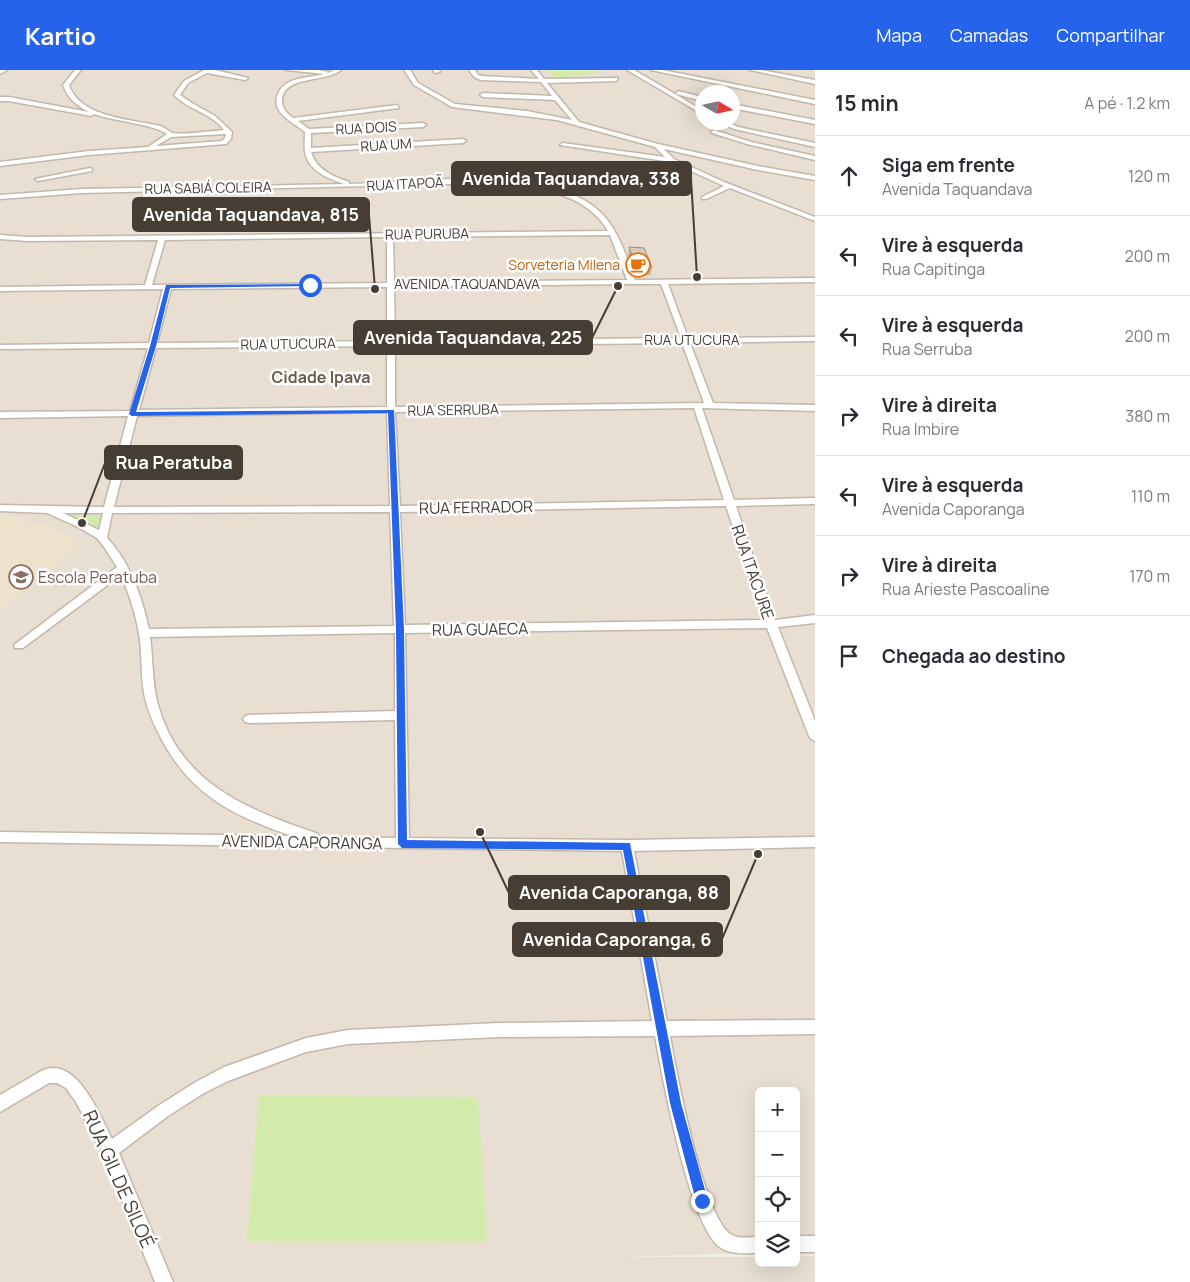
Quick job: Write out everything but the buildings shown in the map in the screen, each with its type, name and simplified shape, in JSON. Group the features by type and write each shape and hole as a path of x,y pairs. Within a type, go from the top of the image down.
{"street":[{"path":"0,72 4,70"},
{"path":"68,70 78,71"},
{"path":"290,70 337,71"},
{"path":"407,70 416,84 454,106 528,113 577,123 656,146 815,178"},
{"path":"472,70 476,76 481,78 544,81 616,80"},
{"path":"504,70 513,80"},
{"path":"534,70 577,123"},
{"path":"630,70 695,108"},
{"path":"654,70 731,85"},
{"path":"748,76 754,70 815,82"},
{"path":"78,71 66,85 66,92 69,97 98,115"},
{"path":"229,132 215,119 181,100 176,95 180,87 209,71 245,78"},
{"path":"308,131 281,110 278,102 281,92 286,86 337,71"},
{"path":"737,85 742,81"},
{"path":"740,87 815,102"},
{"path":"666,91 695,97"},
{"path":"483,95 558,98"},
{"path":"0,98 161,128 170,135"},
{"path":"293,120 397,107"},
{"path":"740,108 815,122"},
{"name":"RUA DOIS","path":"308,131 423,125"},
{"path":"740,129 815,145"},
{"name":"RUA ITAPOÃ","path":"308,131 308,150 313,165 319,171 356,186 513,183 537,187 585,203 604,218 614,233 632,282"},
{"path":"150,148 170,135 229,132"},
{"path":"0,164 150,148 216,145 228,139 229,132"},
{"path":"714,132 729,138 815,158"},
{"name":"RUA UM","path":"308,150 463,140"},
{"path":"785,151 794,141"},
{"path":"563,145 672,160"},
{"path":"656,146 672,160 729,186 815,219"},
{"path":"26,160 34,173 42,193"},
{"path":"34,173 90,170"},
{"name":"RUA SABIÁ COLEIRA","path":"0,197 42,193 356,186"},
{"path":"704,198 729,186"},
{"name":"RUA PURUBA","path":"0,237 28,239 614,233"},
{"path":"390,235 391,411 402,715 402,844"},
{"path":"148,286 162,238"},
{"name":"AVENIDA TAQUANDAVA","path":"0,289 815,280"},
{"path":"664,282 710,406"},
{"path":"102,538 132,414 153,346 168,286"},
{"name":"RUA UTUCURA","path":"0,348 815,339"},
{"name":"RUA SERRUBA","path":"0,415 391,411 697,405 815,408"},
{"name":"RUA ITACURE","path":"697,405 771,624 815,736"},
{"name":"RUA FERRADOR","path":"0,508 47,510 395,509 815,501"},
{"path":"47,510 75,522 102,538 122,570 133,591 144,634 146,666 152,703 162,729 186,768 202,784 234,805 289,830 324,841"},
{"path":"19,645 122,570"},
{"name":"RUA GUAECA","path":"144,634 771,624 815,619"},
{"path":"249,718 402,715"},
{"name":"AVENIDA CAPORANGA","path":"0,836 53,839 627,846 815,842"},
{"path":"627,846 675,1103 686,1146 709,1219 726,1242 738,1245 755,1245"},
{"path":"110,1150 163,1111 199,1088 224,1075 306,1045 348,1037 450,1031 662,1027 815,1027"},
{"name":"RUA GIL DE SILOÉ","path":"0,1104 48,1075 59,1076 70,1083 81,1097 110,1150 164,1282"}],"shaded area":[{"name":"Cidade Ipava","path":"0,70 815,70 815,1252 800,1252 800,1087 755,1087 755,1253 620,1257 755,1257 755,1267 800,1267 800,1256 815,1256 815,1282 0,1282"},
{"name":"Escola Peratuba","path":"0,513 1,516 21,518 26,527 44,524 85,542 0,611"}],"green space":[{"path":"545,70 597,70 600,72 557,78"},
{"path":"63,515 102,515 97,530"},
{"path":"259,1095 478,1098 487,1242 247,1241"}],"place":[{"name":"Sorveteria Milena","path":"638,265"},
{"name":"Avenida Taquandava, 338","path":"697,277"},
{"name":"Avenida Taquandava, 225","path":"618,286"},
{"name":"Avenida Taquandava, 815","path":"375,289"},
{"name":"Rua Peratuba","path":"82,523"},
{"name":"Escola Peratuba","path":"21,577"},
{"name":"Avenida Caporanga, 88","path":"480,832"},
{"name":"Avenida Caporanga, 6","path":"758,854"}],"district":[{"name":"Cidade Ipava","path":"321,377"}],"route":[{"path":"310,285 168,286 153,346 132,414 391,411 398,548 402,715 402,844 627,846 675,1103 702,1201"}]}
